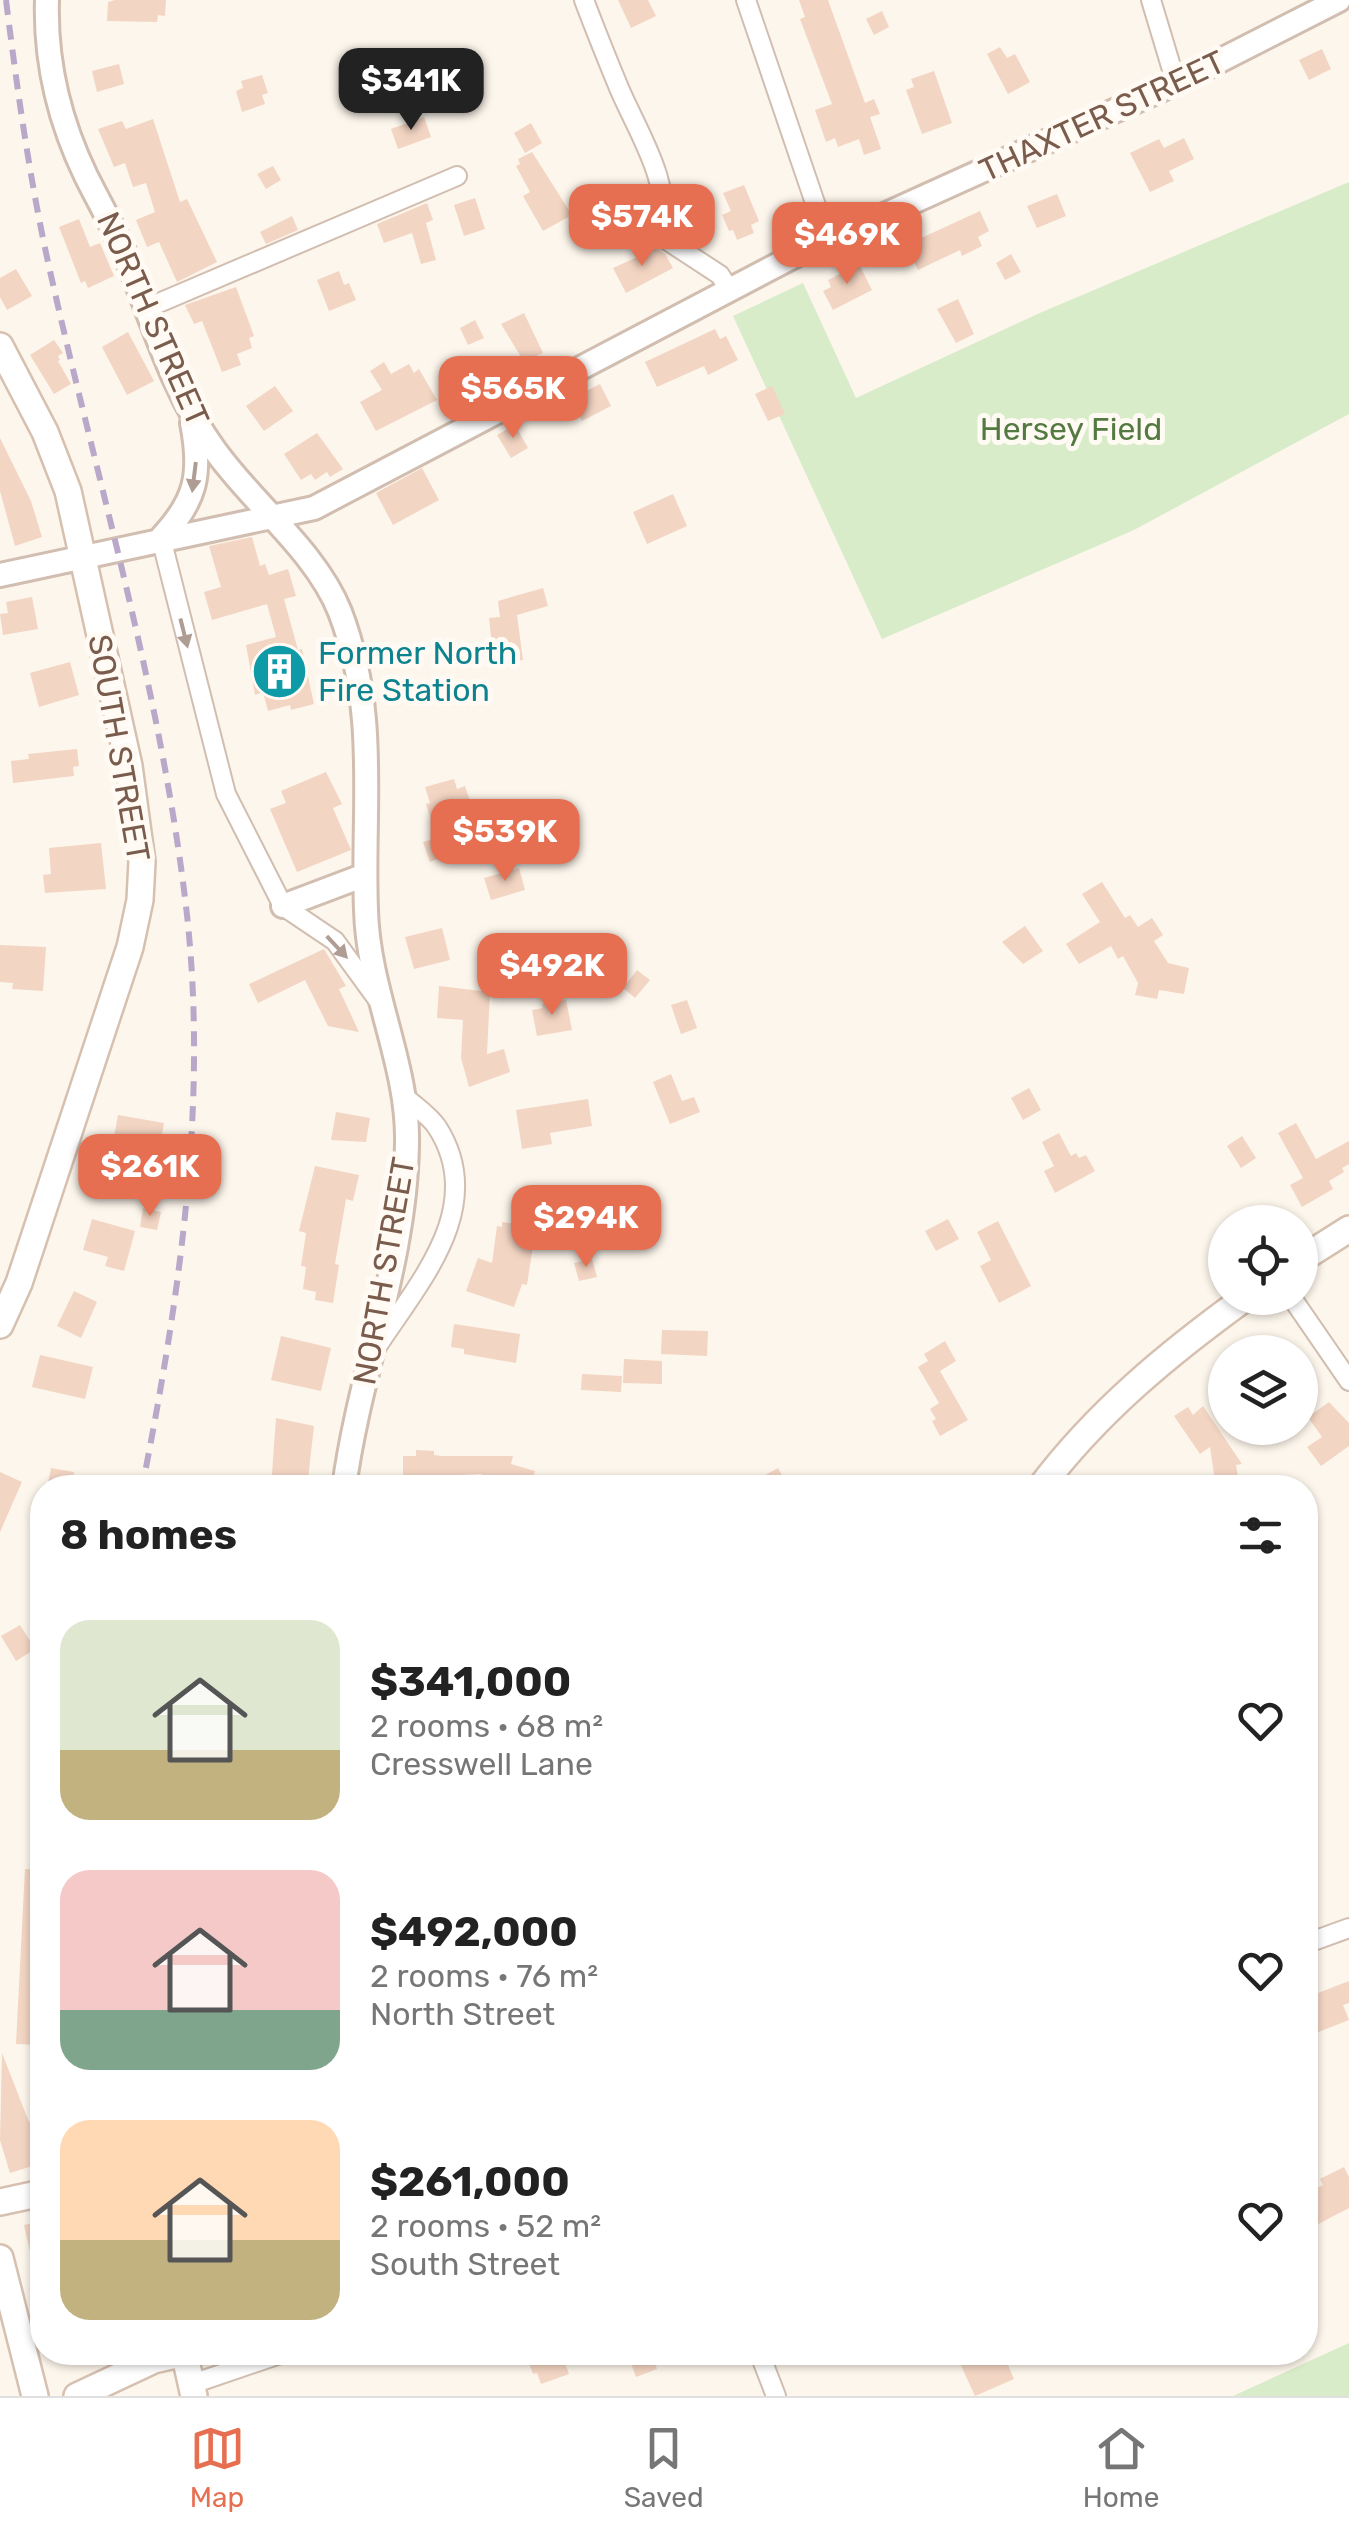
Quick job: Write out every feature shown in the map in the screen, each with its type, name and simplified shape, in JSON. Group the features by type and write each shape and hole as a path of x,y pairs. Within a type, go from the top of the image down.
{"main road":[{"name":"SOUTH STREET","path":"0,346 59,464 129,766 142,862 140,900 115,998 3,1314"},
{"path":"1318,1249 1349,1229"},
{"path":"1051,1475 1085,1434 1165,1357 1222,1315"},
{"path":"0,2202 30,2196"},
{"path":"0,2258 35,2396"},
{"path":"77,2396 143,2365"},
{"path":"187,2365 193,2390"}],"street":[{"name":"NORTH STREET","path":"46,0 46,45 57,100 84,171 122,248 188,405 212,447 271,515 332,596 353,650 362,689 368,754 365,874 370,964 402,1095 408,1139 403,1201 346,1475"},
{"path":"584,0 620,91 655,162 665,204 662,238 720,275 730,291"},
{"path":"746,0 828,240"},
{"path":"1151,0 1176,83"},
{"name":"THAXTER STREET","path":"0,575 314,508 828,240 1176,83 1340,0"},
{"path":"147,308 458,176"},
{"path":"188,405 196,444 194,490 191,501 161,538 226,794 283,906 335,941 380,1003"},
{"path":"283,906 365,874"},
{"path":"370,1356 436,1255 453,1220 456,1184 446,1150 436,1126 402,1095"},
{"path":"1304,1315 1349,1381"},
{"path":"1318,1939 1349,1928"},
{"path":"193,2390 254,2365"},
{"path":"764,2365 776,2396"}],"green space":[{"name":"Hersey Field","path":"1349,182 1349,414 1134,530 882,639 733,316 803,283 856,398 1042,312"},
{"path":"1349,2343 1349,2396 1233,2396 1301,2365 1318,2365 1318,2357"}],"building":[{"path":"166,0 165,16 158,15 157,22 107,21 108,2"},
{"path":"618,0 648,0 656,16 631,28"},
{"path":"799,0 828,0 865,103 874,99 880,114 870,117 881,149 864,155 859,139 838,147 835,138 826,142 815,110 832,104 800,19 805,17"},
{"path":"882,11 889,27 874,35 866,19"},
{"path":"1000,47 1007,58 1015,54 1030,82 1008,94 987,54"},
{"path":"1322,49 1331,69 1309,80 1299,60"},
{"path":"119,64 124,84 97,92 92,71"},
{"path":"400,71 404,87 368,98 363,82"},
{"path":"934,71 952,123 922,134 906,90 914,87 911,79"},
{"path":"262,75 268,93 262,95 265,104 242,112 236,91 243,88 241,81"},
{"path":"424,117 431,137 398,149 391,129"},
{"path":"153,119 180,202 187,199 217,262 177,282 159,242 147,247 136,220 155,212 146,183 133,187 125,163 114,167 98,129 122,121 126,129"},
{"path":"531,123 542,143 525,153 514,133"},
{"path":"1184,138 1194,159 1169,171 1174,181 1150,192 1130,153 1159,139 1164,148"},
{"path":"532,152 572,215 543,231 523,196 530,192 516,166 520,164 518,159"},
{"path":"273,166 281,180 266,189 257,174"},
{"path":"744,185 759,221 751,225 754,233 737,240 722,215 731,211 723,193"},
{"path":"1057,194 1066,216 1037,228 1027,206"},
{"path":"475,198 485,229 464,236 454,205"},
{"path":"427,203 433,220 426,223 436,260 421,264 412,233 384,243 377,224"},
{"path":"980,211 989,231 978,237 982,246 962,256 960,250 918,270 906,245"},
{"path":"292,216 298,230 266,244 260,232"},
{"path":"79,219 90,247 100,243 114,276 88,288 85,281 81,283 59,227"},
{"path":"657,248 673,268 626,293 613,268"},
{"path":"1011,254 1021,272 1005,280 996,263"},
{"path":"859,264 872,290 833,310 823,291 831,287 828,280"},
{"path":"16,269 32,296 7,310 0,297 0,278"},
{"path":"339,271 356,300 329,311 317,280"},
{"path":"236,287 254,336 249,338 252,348 237,354 241,365 222,372 202,321 194,324 185,305"},
{"path":"958,299 974,334 956,343 937,309"},
{"path":"524,313 543,353 524,362 501,324"},
{"path":"475,320 484,338 468,345 460,328"},
{"path":"715,329 720,339 726,336 738,360 708,375 704,366 657,387 645,362"},
{"path":"128,332 154,381 127,395 102,347"},
{"path":"54,340 63,353 58,361 71,384 54,394 30,355"},
{"path":"384,362 391,374 409,364 414,373 419,369 437,400 376,431 360,402 382,390 370,371"},
{"path":"600,384 611,406 582,421 571,399"},
{"path":"275,386 293,411 264,431 246,406"},
{"path":"772,386 785,414 768,421 755,394"},
{"path":"515,425 528,448 511,458 497,435"},
{"path":"317,433 343,469 330,477 327,472 315,480 311,474 301,480 284,454"},
{"path":"0,438 31,501 42,537 15,546 0,491"},
{"path":"422,468 439,500 393,525 376,493"},
{"path":"673,494 687,526 647,544 633,512"},
{"path":"252,537 260,566 265,564 269,575 288,569 296,596 284,599 298,650 302,649 314,704 268,711 263,692 255,695 246,645 276,637 267,604 212,620 204,592 221,587 209,546"},
{"path":"543,588 548,606 517,615 523,660 494,663 489,618 500,617 498,601"},
{"path":"32,597 38,629 3,635 0,614 8,613 6,602"},
{"path":"70,662 79,695 39,707 30,673"},
{"path":"77,749 79,766 73,767 74,776 13,783 11,761 29,759 28,754"},
{"path":"326,772 342,804 333,808 351,850 297,872 270,809 286,803 281,791"},
{"path":"454,779 457,789 465,786 484,842 430,862 423,842 437,838 425,787"},
{"path":"101,843 106,889 45,893 43,875 51,874 49,848"},
{"path":"519,868 525,890 491,900 484,878"},
{"path":"1102,882 1125,918 1130,915 1138,927 1152,918 1163,935 1154,941 1168,963 1189,968 1184,994 1159,990 1157,999 1135,995 1138,983 1123,956 1118,959 1111,946 1079,964 1066,944 1100,922 1082,894"},
{"path":"1025,926 1043,951 1023,964 1002,942"},
{"path":"442,928 450,960 414,969 405,937"},
{"path":"0,945 46,947 43,991 12,989 13,983 0,982"},
{"path":"324,949 346,986 339,989 359,1032 328,1026 305,980 258,1003 249,984"},
{"path":"637,970 650,980 635,998 623,988"},
{"path":"439,986 490,992 487,1054 504,1049 510,1072 469,1087 461,1058 463,1020 437,1018"},
{"path":"566,1000 572,1030 537,1036 532,1010"},
{"path":"687,1000 697,1028 681,1034 671,1005"},
{"path":"671,1074 682,1101 694,1097 700,1112 670,1124 653,1082"},
{"path":"1029,1088 1041,1110 1023,1120 1011,1098"},
{"path":"588,1099 592,1126 550,1133 552,1144 522,1149 516,1110"},
{"path":"336,1112 370,1118 366,1142 331,1140"},
{"path":"118,1115 164,1123 160,1145 114,1137"},
{"path":"1296,1123 1316,1159 1349,1141 1349,1164 1329,1181 1333,1189 1301,1205 1290,1185 1303,1178 1278,1133"},
{"path":"1059,1133 1071,1156 1086,1155 1095,1171 1055,1193 1044,1171 1054,1166 1042,1142"},
{"path":"1242,1136 1256,1158 1241,1168 1227,1146"},
{"path":"315,1166 359,1175 353,1201 346,1199 333,1303 315,1300 316,1292 303,1289 306,1267 301,1266 306,1233 299,1231"},
{"path":"545,1206 546,1222 528,1223 528,1207"},
{"path":"143,1208 161,1212 157,1230 140,1227"},
{"path":"92,1219 135,1231 124,1271 105,1266 108,1257 83,1250"},
{"path":"948,1219 959,1239 936,1251 925,1231"},
{"path":"998,1221 1031,1286 999,1303 980,1266 991,1260 977,1232"},
{"path":"502,1222 536,1226 527,1285 522,1284 514,1307 466,1291 478,1258 492,1263 497,1226 502,1227"},
{"path":"592,1259 597,1277 579,1281 574,1263"},
{"path":"74,1291 97,1302 81,1338 57,1326"},
{"path":"454,1324 520,1334 516,1363 464,1354 464,1349 451,1347"},
{"path":"662,1330 708,1331 707,1356 661,1354"},
{"path":"281,1336 331,1348 321,1391 271,1380"},
{"path":"945,1341 956,1361 940,1371 968,1420 940,1436 930,1409 939,1403 918,1367 928,1361 924,1354"},
{"path":"40,1355 93,1367 85,1399 32,1387"},
{"path":"624,1359 662,1361 662,1384 623,1383"},
{"path":"582,1374 622,1376 621,1392 581,1390"},
{"path":"1329,1402 1349,1423 1349,1446 1321,1466 1307,1447 1318,1445 1322,1437 1318,1431 1318,1410"},
{"path":"1203,1406 1208,1413 1208,1445 1229,1445 1242,1464 1236,1465 1238,1475 1214,1475 1210,1447 1200,1454 1174,1416 1188,1407 1193,1415"},
{"path":"276,1418 314,1426 308,1475 272,1475"},
{"path":"416,1450 434,1451 434,1455 441,1456 513,1456 511,1464 535,1471 534,1475 403,1475 403,1456 416,1456"},
{"path":"51,1468 74,1472 73,1475 50,1475"},
{"path":"0,1472 22,1482 0,1532"},
{"path":"20,1625 30,1641 30,1652 16,1661 1,1636"},
{"path":"25,1869 30,1869 30,2045 16,2044"},
{"path":"1349,1981 1349,2003 1343,2005 1349,2020 1318,2032 1318,1993"},
{"path":"2,2053 30,2122 30,2167 10,2173 0,2140"},
{"path":"1344,2167 1349,2177 1349,2208 1318,2224 1318,2188 1323,2185 1320,2179"},
{"path":"30,2224 30,2252 24,2225"},
{"path":"530,2365 566,2365 569,2374 541,2384 537,2373 533,2374"},
{"path":"632,2365 656,2365 657,2369 636,2377"},
{"path":"961,2365 1008,2365 1014,2379 975,2396"}],"railway":[{"path":"6,0 41,229 145,668 176,832 187,915 193,987 192,1131 178,1275 144,1475"}],"place":[{"name":"Former North Fire Station","path":"279,671"}]}
